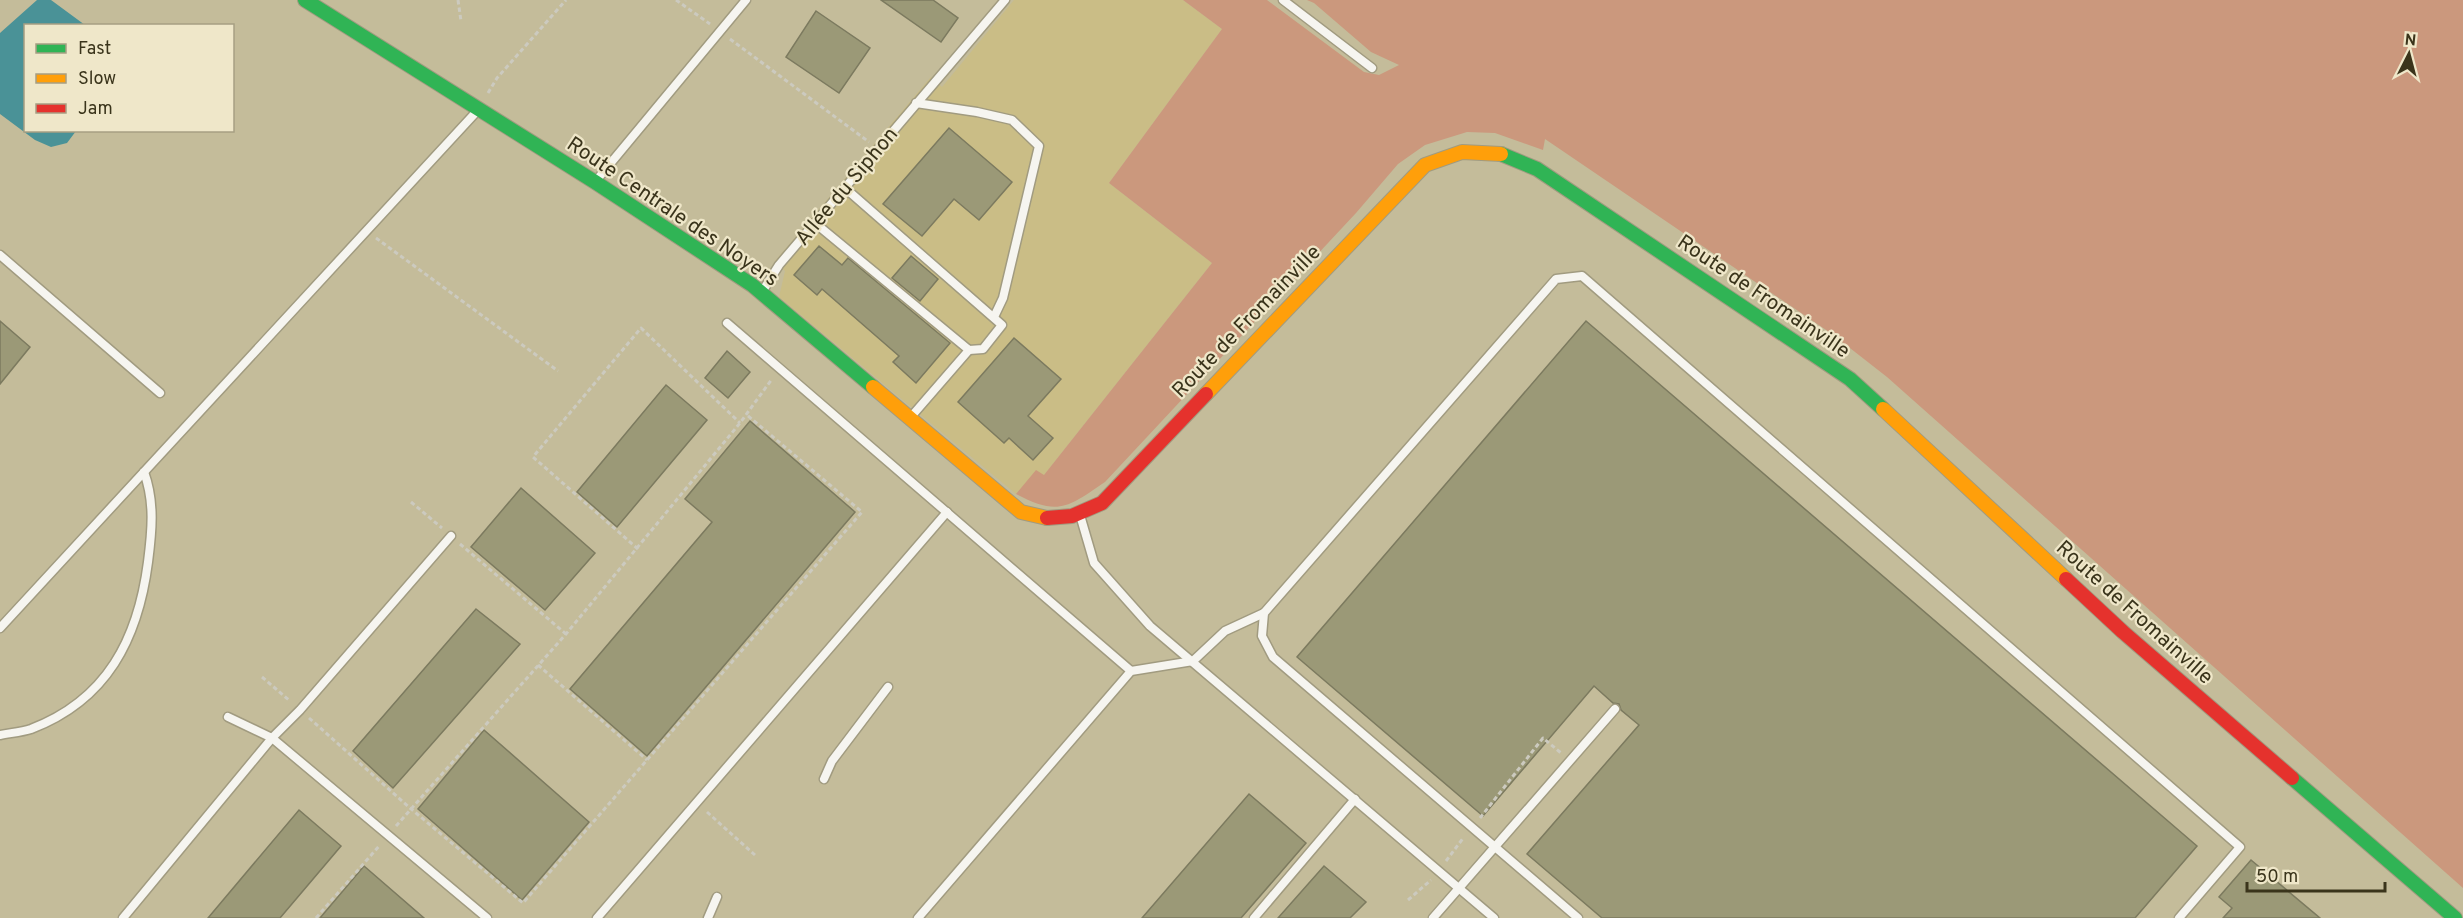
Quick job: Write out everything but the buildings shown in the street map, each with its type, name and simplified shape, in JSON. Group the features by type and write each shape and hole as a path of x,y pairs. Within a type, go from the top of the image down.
{"street":[{"name":"Route Centrale des Noyers","path":"305,0 595,182 762,292 1021,512"},
{"name":"Route de Fromainville","path":"1021,512 1045,519 1080,515 1102,503 1425,165 1462,153 1502,154 1537,169 1850,379 2123,632 2455,918"}],"lane":[{"path":"595,182 746,0"},
{"name":"Allée du Siphon","path":"762,292 779,265 1005,0"},
{"path":"1283,0 1372,68"},
{"path":"916,103 1012,120 1039,146 1003,298 994,317"},
{"path":"0,628 478,110"},
{"path":"815,223 969,350 983,349 1002,325 845,188"},
{"path":"0,255 160,393"},
{"path":"918,918 1131,671 1193,661 1225,631 1264,613 1556,279 1582,276 2240,846 2179,918"},
{"path":"727,323 1131,671"},
{"path":"910,418 969,350"},
{"path":"0,735 30,729 58,716 87,697 123,654 143,594 151,538 150,489 144,472"},
{"path":"597,918 947,512"},
{"path":"1080,515 1094,563 1150,626 1494,918"},
{"path":"123,918 272,738 300,710 451,536"},
{"path":"1264,613 1262,636 1272,657 1578,918"},
{"path":"824,778 832,761 888,687"},
{"path":"1433,918 1615,709"},
{"path":"228,717 272,738 487,918"},
{"path":"1254,918 1355,799"},
{"path":"708,918 717,897"}],"path":[{"path":"458,0 461,21"},
{"path":"478,110 497,78 566,0"},
{"path":"676,0 871,143"},
{"path":"366,231 558,371"},
{"path":"638,549 533,457 641,328 740,423"},
{"path":"316,918 638,549 747,415 780,368"},
{"path":"262,677 410,808 523,903 862,512 747,415"},
{"path":"411,502 566,634"},
{"path":"538,665 647,760"},
{"path":"1480,818 1543,738 1571,762"},
{"path":"697,802 755,855"}],"shaded area":[{"path":"1014,0 1183,0 1222,29 1109,183 1212,263 1044,475 1016,494 779,297 785,271 775,261 931,77 942,87"},
{"path":"1183,0 1267,0 1364,72 1379,75 1399,65 1371,52 1314,3 1307,0 2463,0 2463,888 1887,377 1832,334 1545,139 1543,150 1495,133 1467,132 1425,145 1398,164 1356,213 1105,482 1081,498 1062,506 1042,505 1016,494 1036,470 1044,475 1212,263 1109,183 1222,29"}],"water":[{"path":"37,0 51,0 84,24 24,24 24,132 0,114 0,33"},
{"path":"24,132 75,132 67,143 51,147"}],"traffic: fast":[{"path":"305,0 595,182 752,285 873,387"},
{"path":"1501,154 1537,169 1850,379 1883,409"},
{"path":"2292,778 2455,918"}],"traffic: slow":[{"path":"1206,394 1425,165 1462,152 1501,154"},
{"path":"873,387 1021,512 1047,518"},
{"path":"1883,409 2066,579"}],"traffic: jam":[{"path":"1047,518 1072,516 1102,503 1206,394"},
{"path":"2066,579 2123,632 2292,778"}]}
